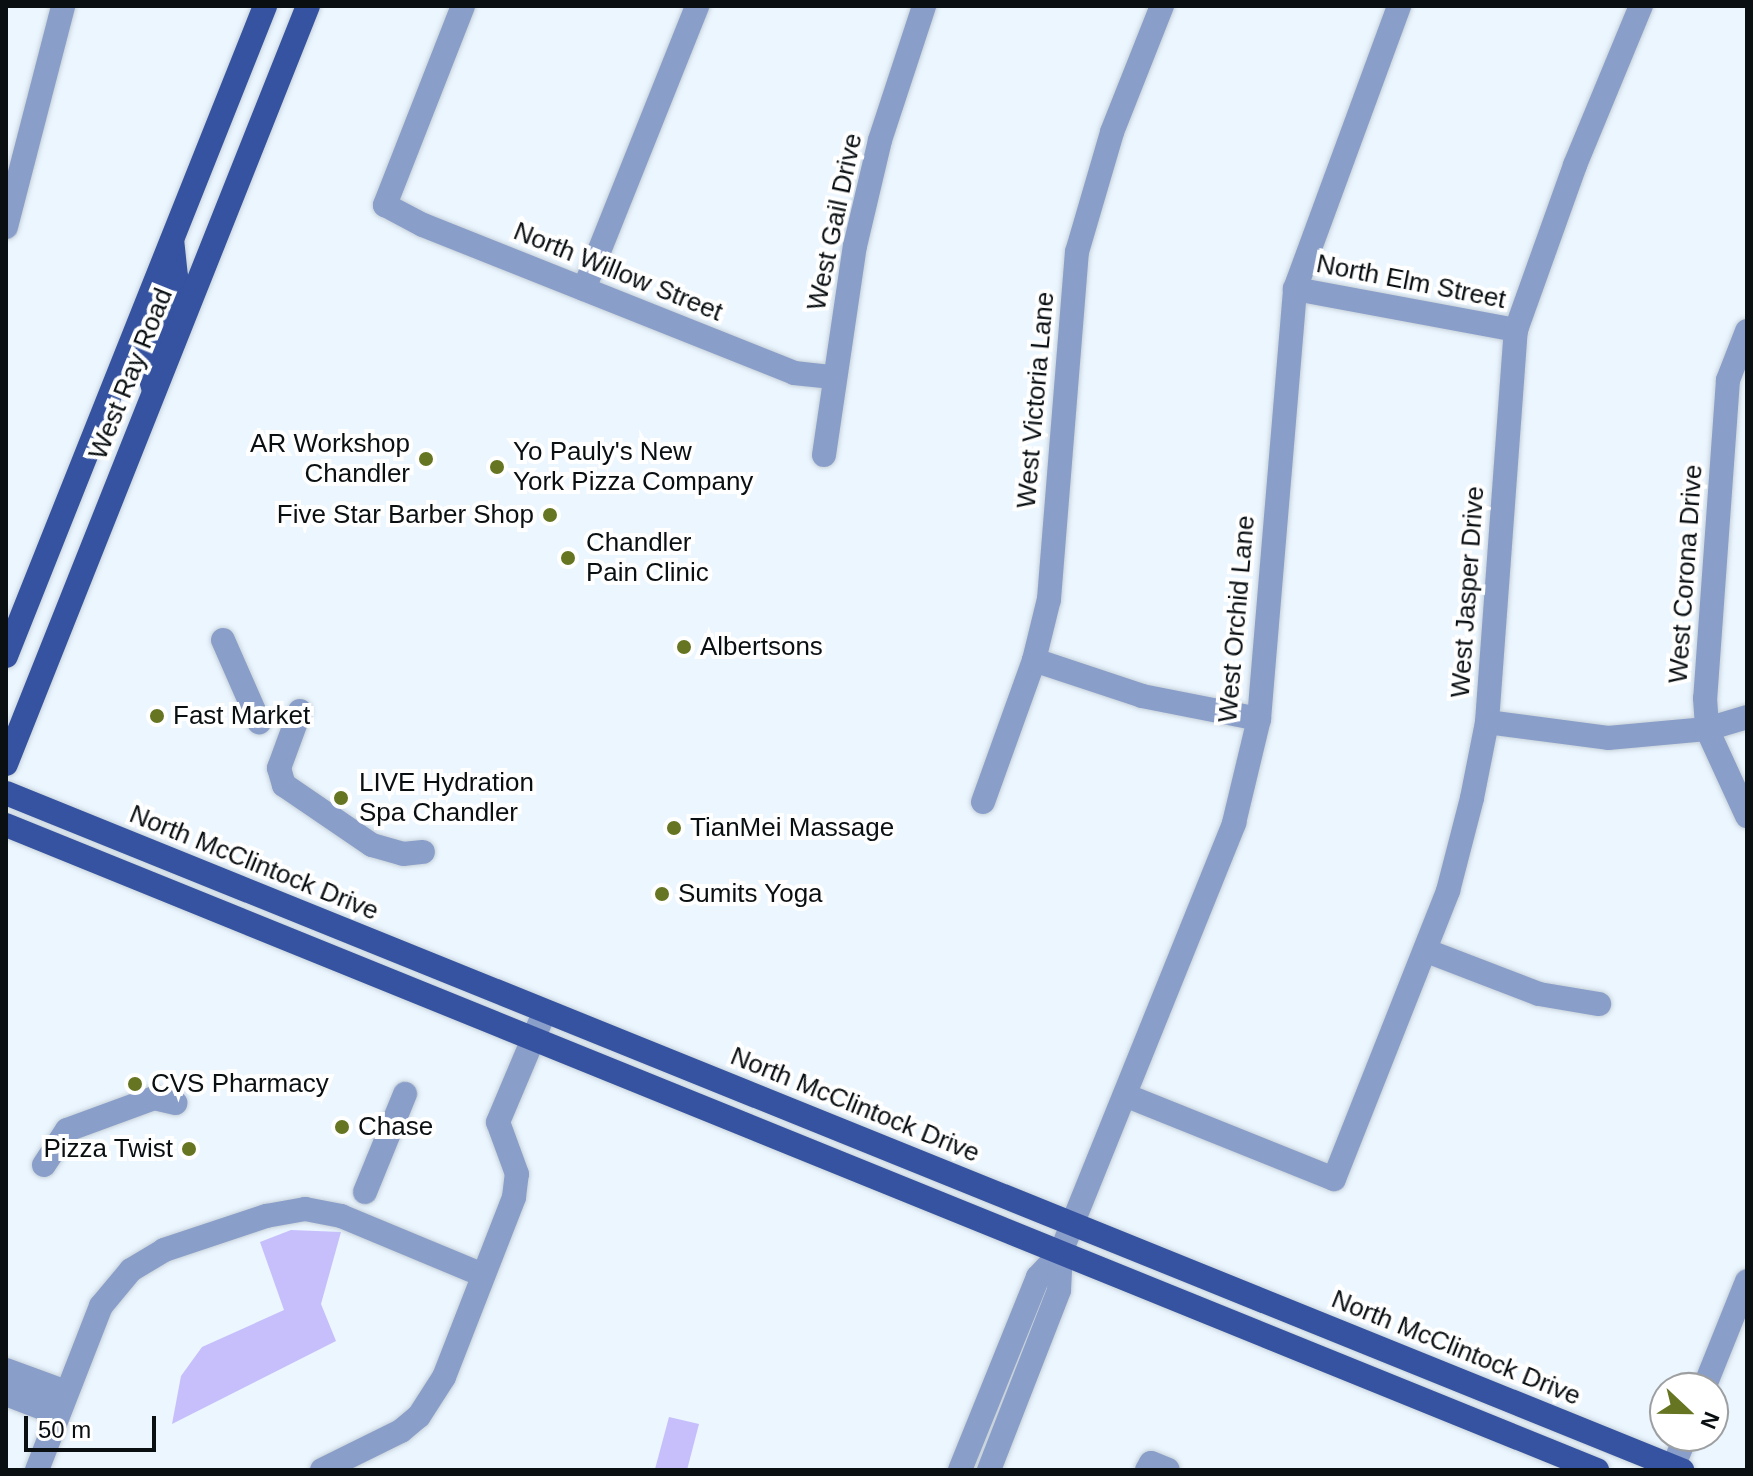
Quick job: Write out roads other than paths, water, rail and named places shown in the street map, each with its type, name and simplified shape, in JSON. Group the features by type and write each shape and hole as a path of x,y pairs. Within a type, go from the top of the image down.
{"main road":[{"name":"West Ray Road","path":"6,656 265,6"},
{"name":"West Ray Road","path":"6,764 308,6"},
{"path":"154,391 145,358 176,277 172,237"},
{"name":"North McClintock Drive","path":"6,793 544,1013 1597,1470"},
{"name":"North McClintock Drive","path":"6,825 533,1040 1676,1469"}],"street":[{"path":"6,227 63,6"},
{"name":"North Willow Street","path":"463,6 385,205 794,373 833,377"},
{"path":"584,289 697,6"},
{"name":"West Gail Drive","path":"824,455 833,377 876,155 924,6"},
{"name":"West Victoria Lane","path":"983,802 1034,660 1049,599 1077,252 1112,132 1162,6"},
{"name":"West Orchid Lane","path":"1066,1239 1234,823 1259,719 1295,289 1399,6"},
{"name":"West Jasper Drive","path":"1125,1095 1334,1179 1427,951 1448,891 1487,722 1516,330 1575,165 1641,6"},
{"name":"North Elm Street","path":"1295,289 1516,330"},
{"name":"West Corona Drive","path":"1747,331 1728,380 1706,664 1707,729 1747,816"},
{"path":"223,640 259,722"},
{"path":"1034,660 1142,696 1259,719"},
{"path":"300,711 279,768 284,785 372,845 403,854 423,852"},
{"path":"1487,722 1608,738 1707,729 1747,717"},
{"path":"1427,951 1539,994 1599,1004"},
{"path":"322,1470 387,1439 419,1416 444,1377 514,1197 517,1174 498,1122 544,1013"},
{"path":"365,1192 405,1094"},
{"path":"44,1165 67,1130 154,1098 175,1103"},
{"path":"37,1470 101,1306 131,1270 164,1250 266,1216 305,1209 341,1216 483,1275"},
{"path":"960,1470 1038,1277 1066,1239"},
{"path":"989,1470 1059,1290 1066,1239"},
{"path":"1714,1372 1736,1339 1747,1281"},
{"path":"6,1370 62,1403"},
{"path":"6,1394 62,1403"}],"place":[{"name":"AR Workshop Chandler","path":"426,459"},
{"name":"Yo Pauly's New York Pizza Company","path":"497,467"},
{"name":"Five Star Barber Shop","path":"550,515"},
{"name":"Chandler Pain Clinic","path":"568,558"},
{"name":"Albertsons","path":"684,647"},
{"name":"Fast Market","path":"157,716"},
{"name":"LIVE Hydration Spa Chandler","path":"341,798"},
{"name":"TianMei Massage","path":"674,828"},
{"name":"Sumits Yoga","path":"662,894"},
{"name":"CVS Pharmacy","path":"135,1084"},
{"name":"Chase","path":"342,1127"},
{"name":"Pizza Twist","path":"189,1149"}]}
